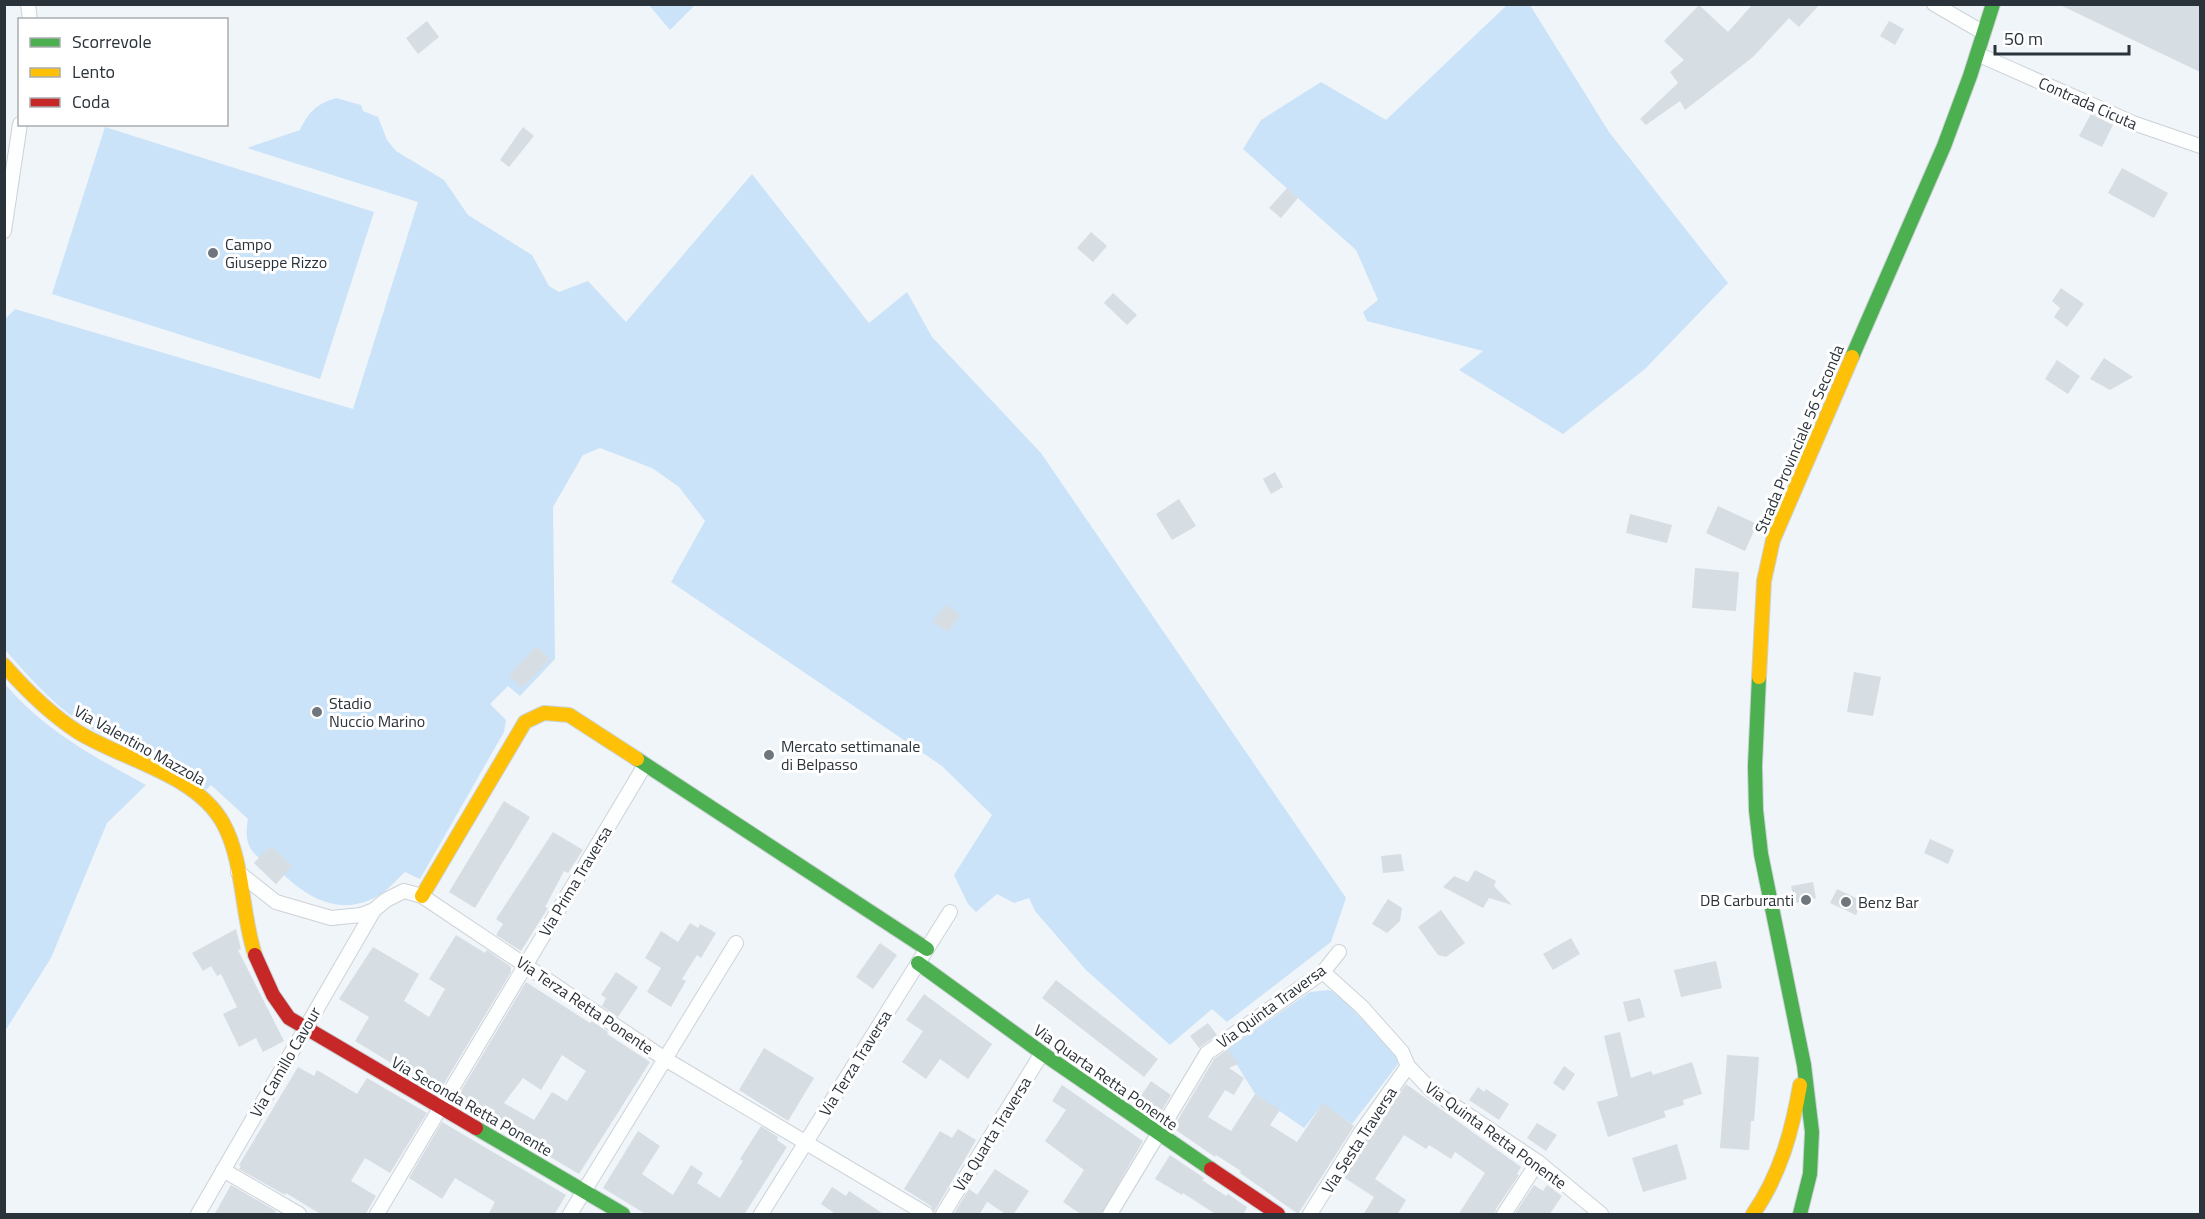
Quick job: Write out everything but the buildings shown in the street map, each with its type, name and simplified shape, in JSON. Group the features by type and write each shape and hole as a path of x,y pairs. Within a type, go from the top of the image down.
{"street":[{"path":"1934,4 1984,33"},
{"name":"Strada Provinciale 56 Seconda","path":"1800,1215 1810,1174 1812,1132 1804,1065 1761,854 1756,810 1755,766 1764,581 1773,540 1789,500 1944,146 1993,4"},
{"name":"Contrada Cicuta","path":"1977,54 2133,123 2200,146"},
{"path":"4,231 20,126"},
{"name":"Via Valentino Mazzola","path":"4,665 30,694 66,724 88,738 181,784 199,795 216,812 227,833 238,872 244,909 256,954 277,1006 289,1018 305,1027"},
{"path":"238,872 276,902 331,918 362,915 404,891 422,896 525,722 544,713 569,715 927,949"},
{"name":"Via Prima Traversa","path":"377,1215 645,765"},
{"name":"Via Terza Retta Ponente","path":"422,896 665,1059 926,1215"},
{"name":"Via Camillo Cavour","path":"198,1215 374,910"},
{"name":"Via Terza Traversa","path":"761,1215 950,912"},
{"path":"570,1215 736,944"},
{"name":"Via Quinta Traversa","path":"1110,1215 1207,1053 1323,972 1339,952"},
{"name":"Via Quarta Retta Ponente","path":"918,963 1042,1053 1278,1215"},
{"name":"Via Quinta Retta Ponente","path":"1323,972 1362,1007 1402,1052 1408,1066 1431,1090 1538,1162 1601,1215"},
{"name":"Via Seconda Retta Ponente","path":"305,1027 623,1215"},
{"name":"Via Quarta Traversa","path":"942,1215 1042,1053"},
{"path":"1753,1215 1780,1168 1793,1128 1804,1065"},
{"name":"Via Sesta Traversa","path":"1310,1215 1361,1132 1408,1066"},
{"path":"1504,1215 1538,1162"},
{"path":"223,1170 299,1215"}],"shaded area":[{"path":"649,5 695,5 670,30"},
{"path":"1507,5 1530,5 1609,132 1728,283 1645,369 1563,434 1459,370 1483,351 1367,321 1363,312 1378,300 1356,250 1243,149 1261,120 1321,82 1386,120"},
{"path":"336,98 361,105 363,111 378,117 387,140 396,151 444,180 468,215 532,255 549,286 559,292 588,281 626,322 752,174 869,323 907,292 932,337 1041,453 1346,898 1331,942 1227,1022 1212,1009 1170,1045 1086,970 1035,911 1029,898 1014,903 997,894 976,912 968,904 954,875 992,815 942,766 671,582 705,521 679,487 652,468 600,448 583,455 553,507 555,659 520,696 508,686 490,704 506,720 504,732 420,879 405,872 390,887 368,901 342,905 317,899 284,875 276,884 254,863 259,858 251,850 247,841 248,819 211,785 206,790 169,763 97,732 59,705 5,650 4,320 15,309 353,409 418,202 247,148 300,130 314,109"},
{"name":"Campo Giuseppe Rizzo","path":"105,127 374,212 320,379 52,294"},
{"path":"5,684 53,729 89,753 146,785 107,823 51,958 5,1031"},
{"path":"1328,990 1336,992 1396,1055 1398,1064 1352,1124 1323,1104 1304,1128 1255,1094 1227,1049 1310,992"}],"traffic: fast":[{"path":"1852,357 1944,146 1993,4"},
{"path":"1759,677 1755,766 1756,810 1761,854 1804,1065 1812,1132 1810,1174 1800,1214"},
{"path":"637,759 927,949"},
{"path":"918,963 1042,1053 1211,1169"},
{"path":"476,1128 623,1214"}],"traffic: slow":[{"path":"1759,677 1764,581 1773,540 1852,357"},
{"path":"4,665 39,701 78,732 177,780 211,806 223,823 235,854 255,955"},
{"path":"422,896 525,722 544,713 569,715 637,759"},
{"path":"1753,1214 1771,1184 1784,1152 1800,1085"}],"traffic: jam":[{"path":"255,955 273,995 289,1018 476,1128"},
{"path":"1211,1169 1278,1214"}],"place":[{"name":"Campo Giuseppe Rizzo","path":"213,253"},
{"name":"Stadio Nuccio Marino","path":"317,712"},
{"name":"Mercato settimanale di Belpasso","path":"769,755"},
{"name":"DB Carburanti","path":"1806,900"},
{"name":"Benz Bar","path":"1846,902"}]}
